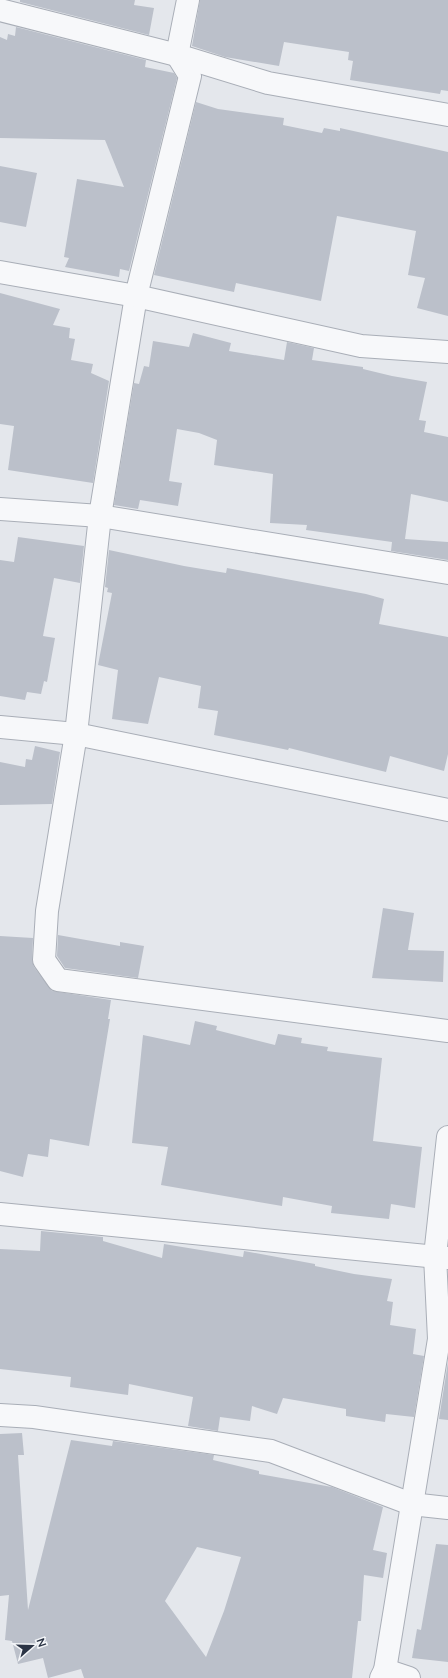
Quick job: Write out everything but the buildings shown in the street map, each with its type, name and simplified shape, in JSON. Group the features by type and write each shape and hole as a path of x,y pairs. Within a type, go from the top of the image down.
{"street":[{"path":"188,0 177,55 190,76 136,296 100,516 76,734 47,911 44,960 58,980 448,1031"},
{"path":"0,10 177,55 268,83 448,115"},
{"path":"0,272 136,296 361,346 448,352"},
{"path":"0,509 100,516 448,573"},
{"path":"0,727 76,734 448,810"},
{"path":"409,1678 383,1674 439,1339 448,1137"},
{"path":"0,1214 442,1257"},
{"path":"0,1415 34,1417 271,1450 411,1504 448,1508"}]}
